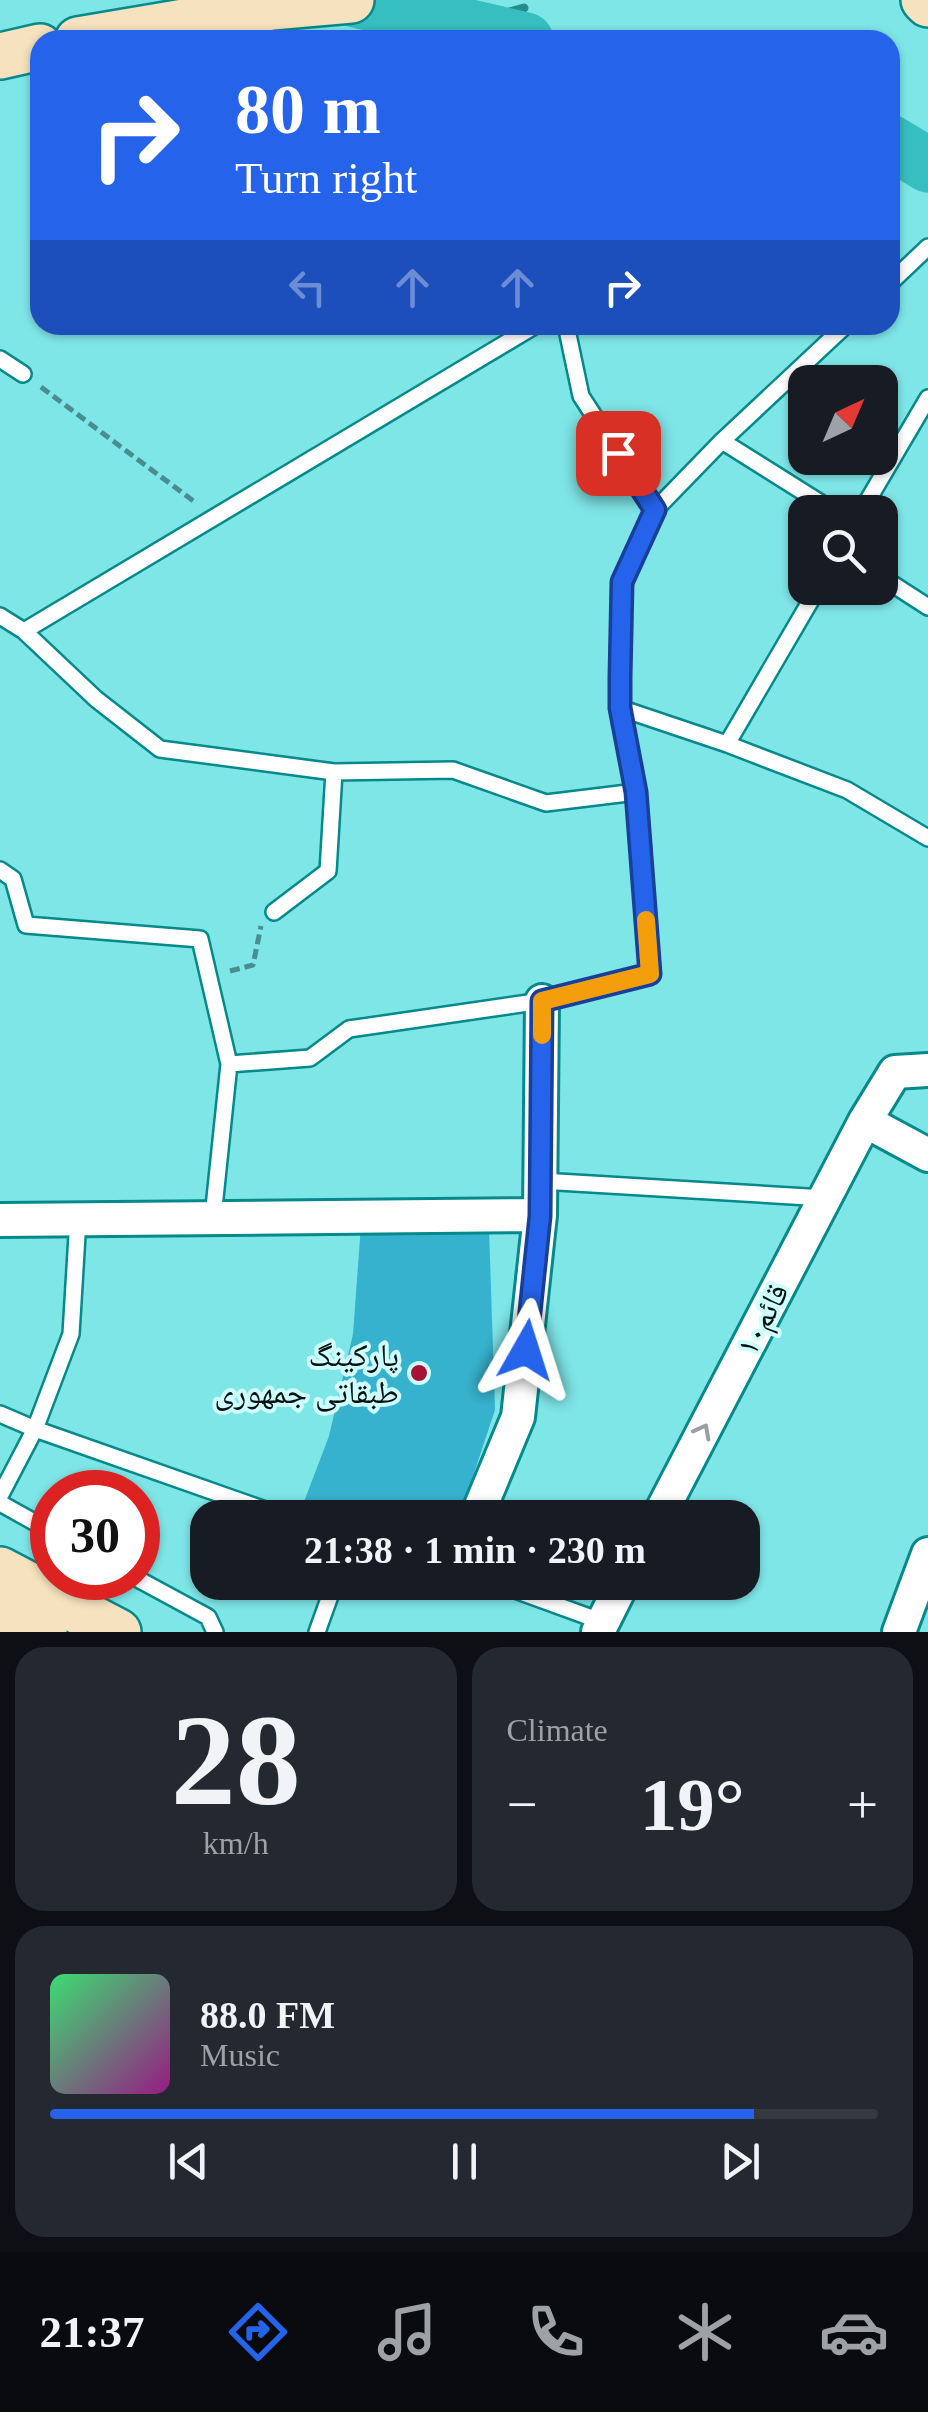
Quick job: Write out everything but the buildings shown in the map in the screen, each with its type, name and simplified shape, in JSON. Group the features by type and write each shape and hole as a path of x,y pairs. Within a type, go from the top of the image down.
{"main road":[{"path":"150,30 272,7 352,0"},
{"path":"0,56 30,49"},
{"path":"0,1570 118,1632"},
{"path":"0,1608 44,1632"}],"street":[{"path":"483,1500 518,1417 540,1216 542,1001"},
{"name":"قائم۱۰","path":"667,1500 895,1072 928,1070"},
{"path":"866,1121 928,1155"},
{"path":"0,1220 540,1216"},
{"path":"899,1632 928,1554"},
{"path":"600,1627 614,1600"}],"lane":[{"path":"900,274 928,248"},
{"path":"24,631 519,335"},
{"path":"568,335 581,396 655,510"},
{"path":"228,1064 310,1058 349,1029 542,1001 650,974 636,792 620,708 622,582 655,510 835,335"},
{"path":"0,359 23,374"},
{"path":"872,495 928,398"},
{"path":"722,441 808,495"},
{"path":"898,588 928,608"},
{"path":"728,744 808,605"},
{"path":"0,616 24,631 96,699 160,749 334,772 454,770 546,803 636,792"},
{"path":"620,708 846,790 928,838"},
{"path":"274,912 328,870 334,772"},
{"path":"0,870 13,878 26,925 200,939 228,1064 213,1217"},
{"path":"540,1180 825,1198"},
{"path":"30,1518 0,1500 34,1429 71,1334 78,1219"},
{"path":"0,1414 237,1500"},
{"path":"160,1591 208,1617 215,1632"},
{"path":"318,1632 329,1600"},
{"path":"536,1600 600,1627"}],"path":[{"path":"23,374 214,517"},
{"path":"208,976 253,965 260,928 274,912"}],"waterway":[{"path":"355,0 483,30"},
{"path":"464,25 524,8"},
{"path":"900,148 928,165"}],"slow traffic":[{"path":"542,1035 542,1001 650,974 646,920"}],"place":[{"name":"پارکینگ طبقاتی جمهوری","path":"419,1373"}],"route":[{"path":"526,1350 540,1216 542,1001 650,974 636,792 620,708 620,677 622,582 655,510 618,453"}]}
